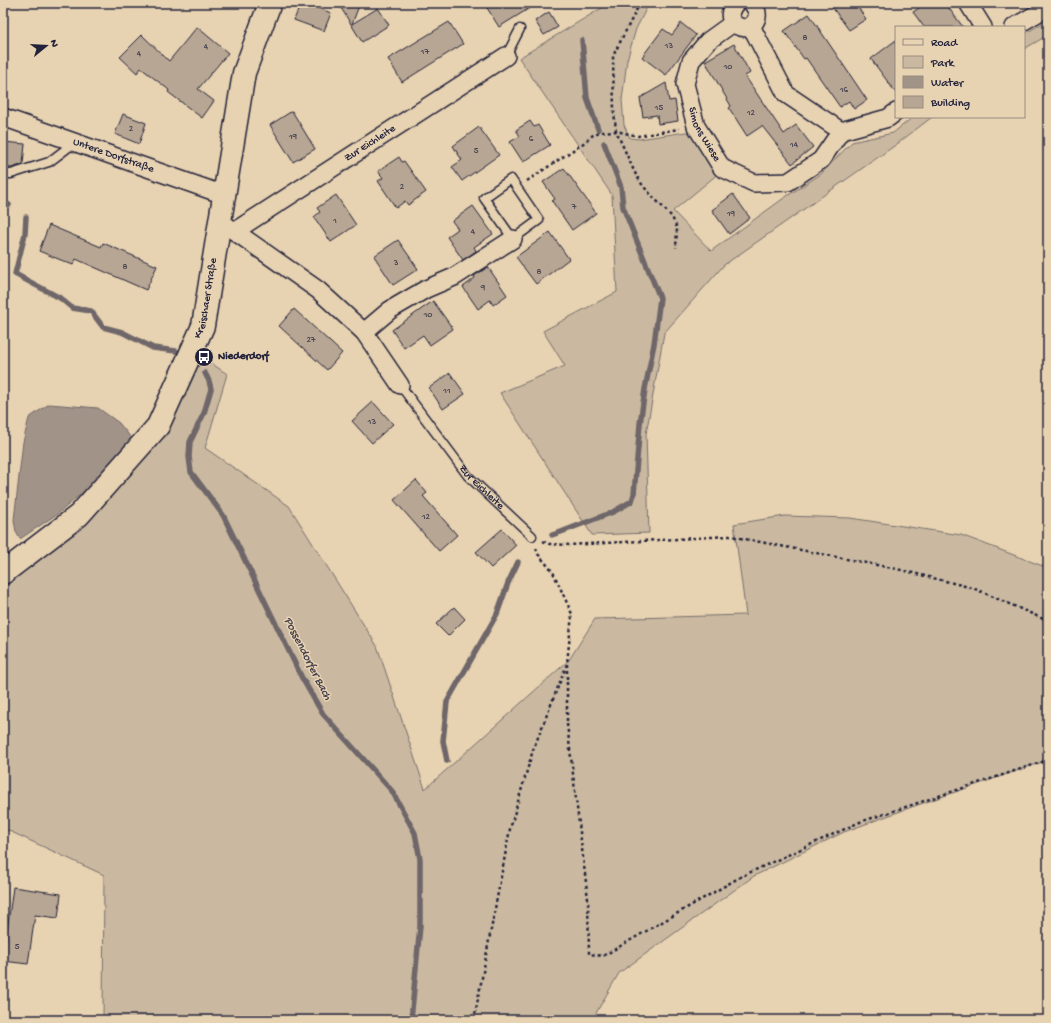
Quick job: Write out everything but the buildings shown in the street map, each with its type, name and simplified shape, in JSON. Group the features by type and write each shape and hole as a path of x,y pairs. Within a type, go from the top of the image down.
{"main road":[{"name":"Kreischaer Straße","path":"3,573 79,515 158,426 203,326 228,227 224,196 244,72 270,3"}],"street":[{"path":"736,3 731,8 730,16 733,24 746,28 751,26 755,21 757,15 756,4"},
{"path":"968,3 982,26"},
{"path":"1016,26 1048,7"},
{"name":"Simons Wiese","path":"733,24 708,41 691,61 685,84 696,126 722,168 754,182 788,182 821,160 841,131"},
{"path":"751,26 786,94 841,131 888,118 895,113"},
{"name":"Zur Eichleite","path":"400,385 364,332 318,290 228,227 506,56"},
{"name":"Untere Dorfstraße","path":"3,117 224,196"},
{"path":"364,332 390,310 426,289 454,277 513,239"}],"lane":[{"path":"506,56 520,29"},
{"path":"3,174 11,174 49,162 74,143"},
{"path":"511,179 517,188 539,220 513,239 484,198 511,179"},
{"name":"Zur Eichleite","path":"400,385 468,476 532,536"}],"path":[{"path":"640,3 613,56 614,112 616,131 635,173 644,186 672,217 677,228 676,248"},
{"path":"517,188 599,132 616,131 638,136 696,126"},
{"path":"532,536 549,544 570,546 730,536 897,569 973,588 1048,621"},
{"path":"532,536 538,554 552,572 572,614 567,664 567,724 588,899 589,954 603,956 742,876 860,822 1048,760"},
{"path":"474,1020 510,829 533,750 567,664"}],"green space":[{"path":"610,3 649,3 636,29 627,60 622,100 624,125 630,138 639,139 693,131 720,172 673,211 711,251 784,198 821,174 852,142 893,133 912,118 931,118 897,144 724,265 664,333 646,434 649,533 592,535 500,393 565,366 543,331 617,292 612,195 519,58"},
{"path":"1048,20 1048,35 1025,48 1025,33"},
{"path":"202,357 227,374 205,448 289,506 377,646 425,789 569,660 595,619 746,615 734,524 785,516 850,518 961,535 1048,568 1048,760 844,832 754,876 619,973 596,1013 597,1020 103,1020 104,875 3,828 3,573 162,433 186,393"}],"water":[{"path":"49,404 98,408 119,423 132,439 90,486 60,512 20,539 16,532 14,520 23,442 29,418"}],"waterway":[{"path":"582,40 587,98 598,129"},
{"path":"552,535 613,512 632,501 634,494 640,424 654,344 660,298 623,207 621,187 604,143"},
{"name":"Possendorfer Bach","path":"3,202 9,205"},
{"name":"Possendorfer Bach","path":"26,217 25,234 15,274 60,298 72,308 91,311 103,327 122,332 153,348 176,351 181,355"},
{"name":"Possendorfer Bach","path":"205,373 211,389 204,413 190,442 189,457 191,472 223,515 302,678 323,714 392,791 415,833 420,859 420,926 411,1020"},
{"path":"447,761 443,741 447,702 497,614 508,583 518,562"}],"place":[{"name":"Niederdorf","path":"204,357"}]}
